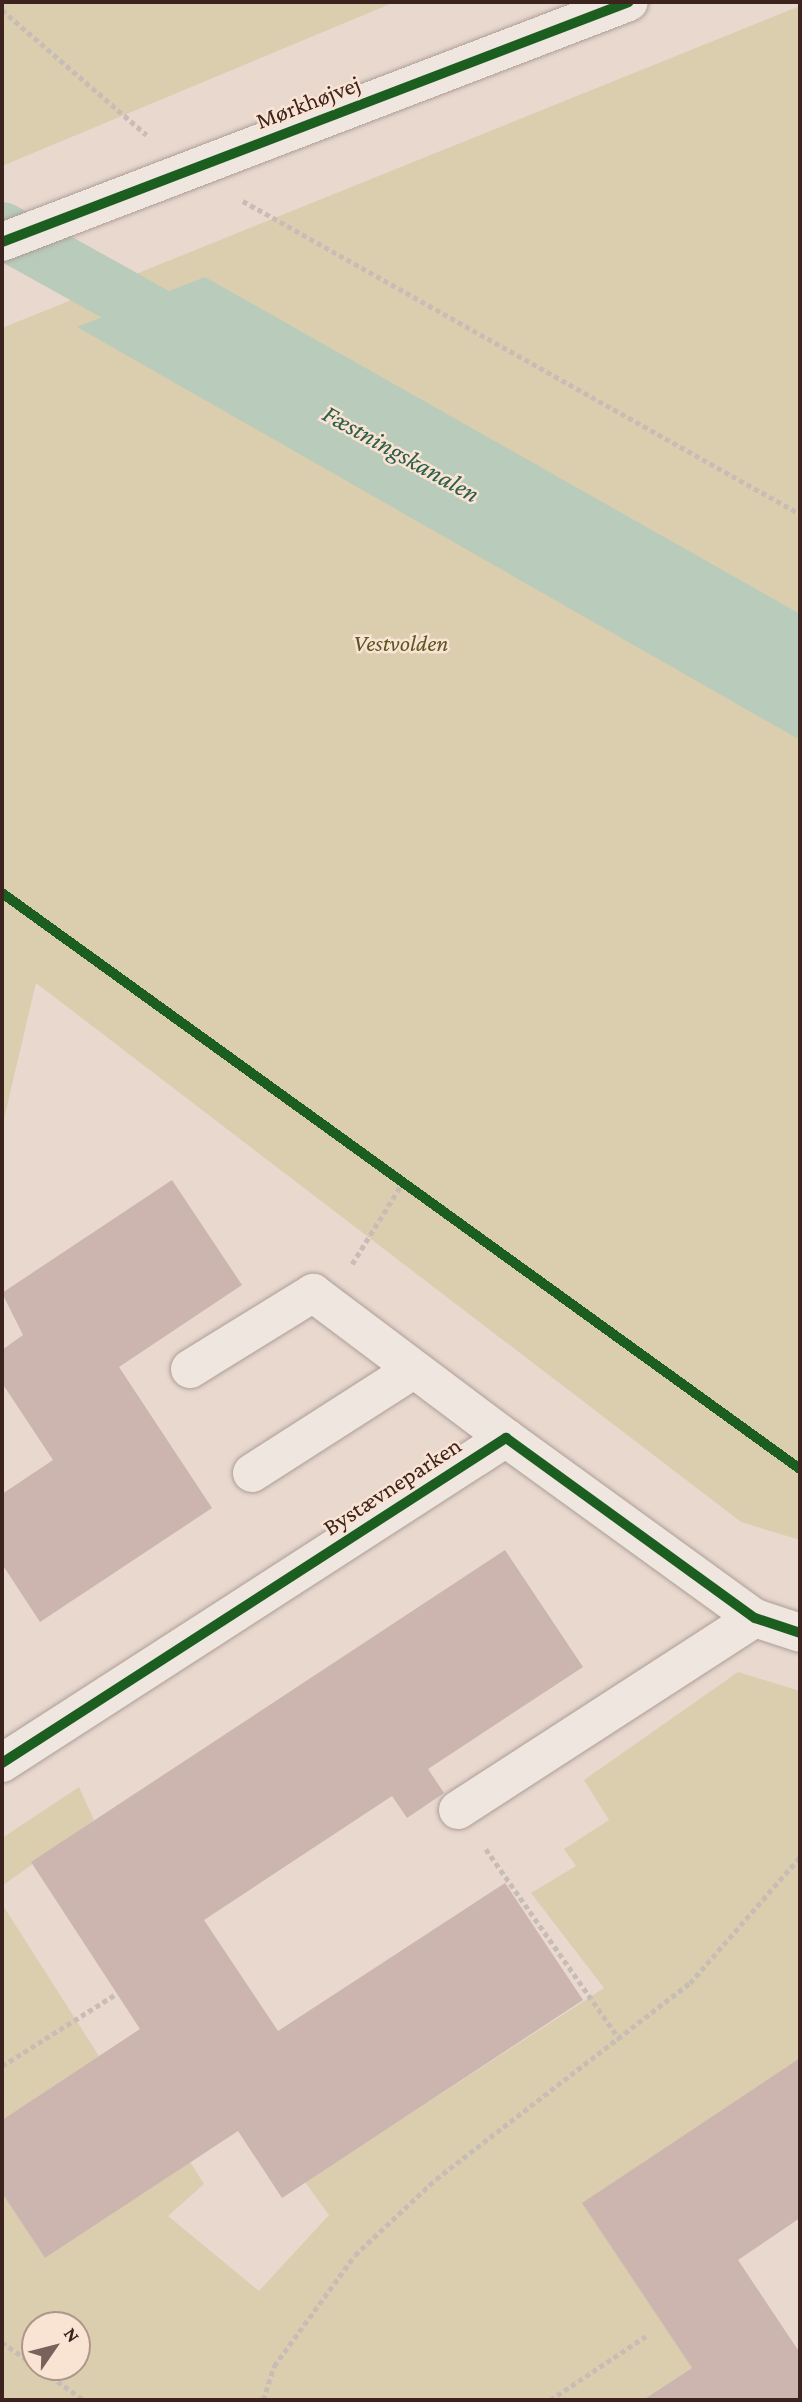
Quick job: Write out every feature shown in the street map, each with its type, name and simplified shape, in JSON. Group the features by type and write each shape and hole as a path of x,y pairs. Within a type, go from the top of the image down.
{"street":[{"name":"Mørkhøjvej","path":"2,242 629,2"},
{"path":"190,1369 313,1293 506,1438 755,1618 800,1633"},
{"path":"252,1473 414,1370"},
{"name":"Bystævneparken","path":"2,1763 506,1438"},
{"path":"458,1810 755,1618"}],"path":[{"path":"2,10 188,171 800,514"},
{"path":"392,1174 414,1190"},
{"path":"329,1305 403,1182"},
{"path":"458,1810 620,2040"},
{"path":"262,2400 274,2366 355,2255 436,2179 620,2040 690,1983 800,1857"},
{"path":"2,2066 116,1994"},
{"path":"550,2400 646,2336"},
{"path":"2,2342 84,2400"}],"green space":[{"path":"2,2 395,2 2,166"},
{"name":"Vestvolden","path":"800,6 800,1540 741,1522 36,983 2,1127 2,328"},
{"path":"738,1672 800,1691 800,2058 583,2203 692,2368 643,2400 2,2400 2,2193 45,2258 190,2162 204,2184 168,2216 259,2291 329,2215 305,2182 604,1988 531,1893 576,1866 564,1849 609,1820 584,1780"},
{"path":"79,1787 94,1820 2,1886 2,1838"},
{"path":"2,1904 99,2056 2,2120"}],"water":[{"path":"205,277 800,614 800,740 77,327"}],"building":[{"path":"172,1180 242,1285 119,1367 212,1508 40,1622 2,1564 2,1494 53,1460 2,1383 2,1350 23,1335 2,1293"},
{"path":"505,1550 583,1667 428,1769 444,1793 407,1818 392,1796 204,1920 278,2031 505,1883 583,2000 282,2198 238,2131 45,2258 2,2193 2,2120 140,2029 31,1862"},
{"path":"800,2058 800,2218 738,2260 800,2353 800,2400 643,2400 692,2368 582,2203"}],"waterway":[{"name":"Fæstningskanalen","path":"2,230 203,342"}],"cycle path":[{"path":"2,242 629,2"},
{"path":"2,893 800,1469"},
{"path":"2,1763 506,1438 755,1618 800,1633"}]}
